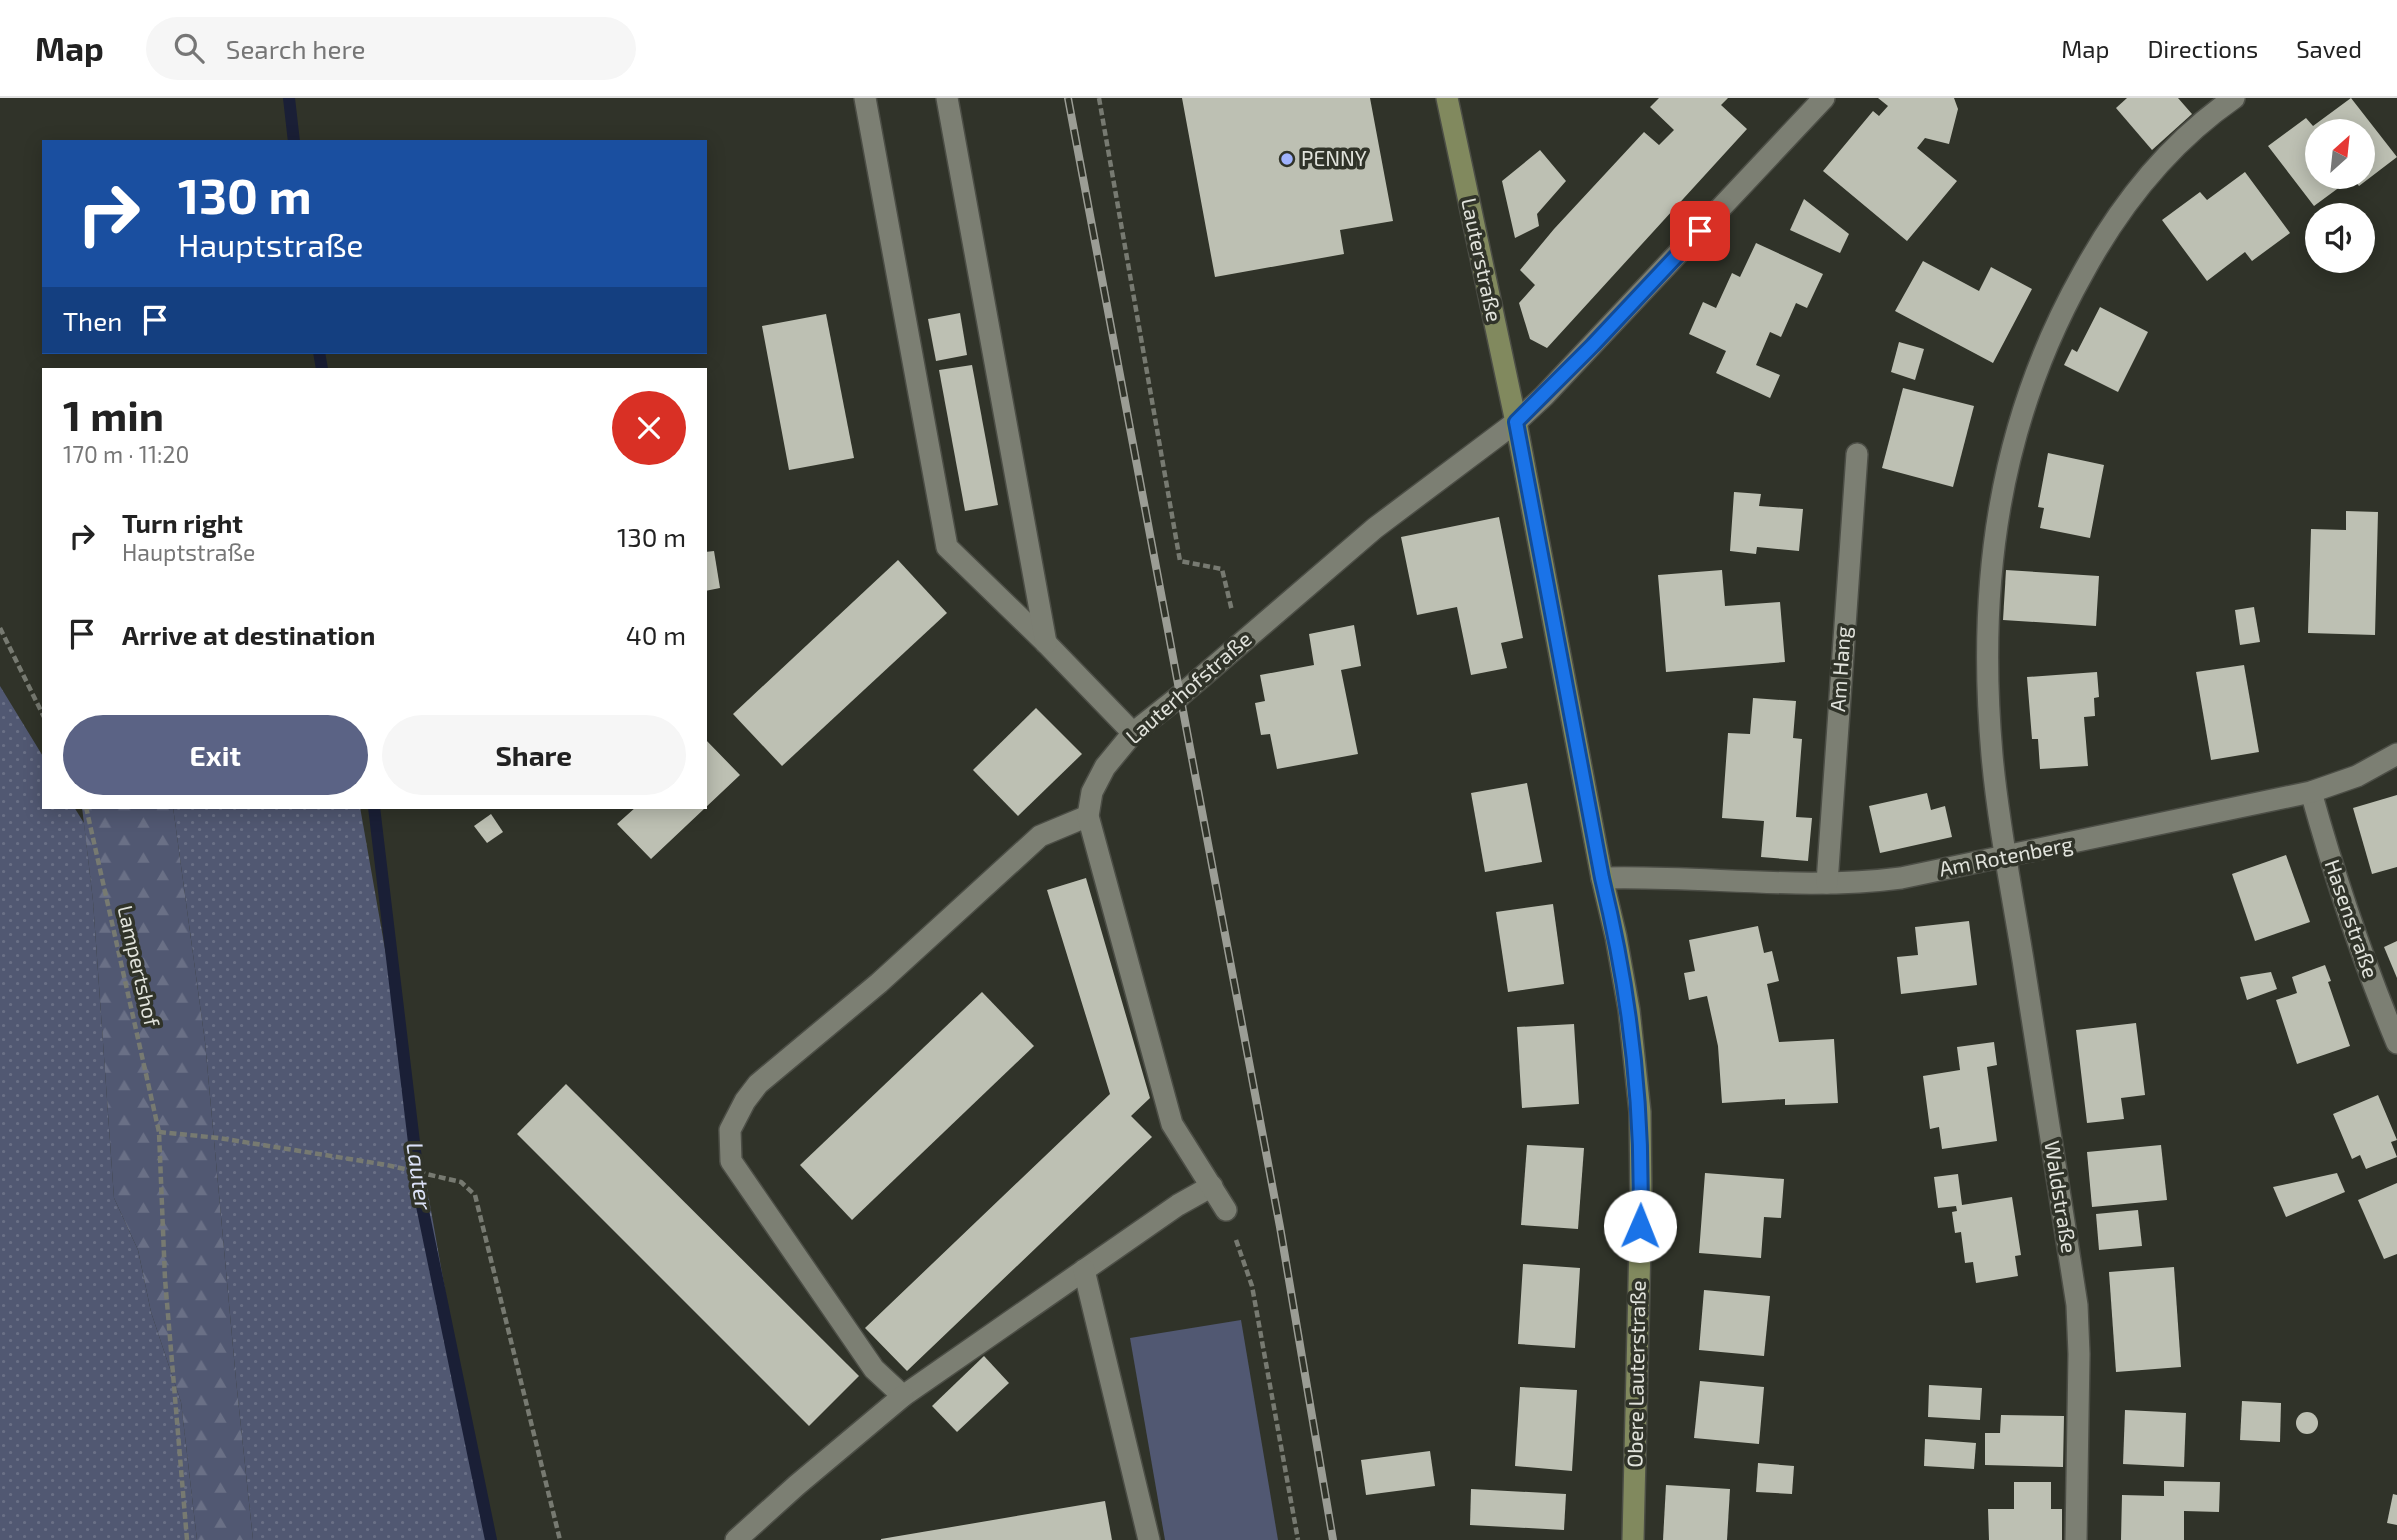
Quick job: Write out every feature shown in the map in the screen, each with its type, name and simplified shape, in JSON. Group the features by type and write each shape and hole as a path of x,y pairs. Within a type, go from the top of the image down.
{"street":[{"path":"865,98 947,547 1046,643 1133,733"},
{"path":"947,98 1046,643"},
{"name":"Lauterstraße","path":"1447,98 1516,422"},
{"name":"Lauterhofstraße","path":"1226,1210 1172,1124 1088,816 1092,792 1105,766 1133,733 1375,528 1516,422 1593,345 1824,98"},
{"name":"Waldstraße","path":"2076,1540 2079,1354 2077,1305 1992,756 1988,626 1991,564 2003,491 2034,374 2080,277 2101,240 2132,196 2162,161 2193,130 2234,98"},
{"name":"Obere Lauterstraße","path":"1516,422 1602,878 1616,937 1629,1010 1640,1112 1641,1200 1633,1540"},
{"name":"Am Hang","path":"1827,883 1857,454"},
{"name":"Am Rotenberg","path":"1602,878 1827,883 1862,883 1901,878 2311,792 2357,776 2397,754"},
{"name":"Hasenstraße","path":"2311,792 2332,870 2363,961 2397,1043"},
{"path":"903,1396 874,1369 731,1161 730,1130 745,1101 758,1084 879,983 1040,836 1088,816"},
{"path":"736,1540 903,1396 1178,1205 1212,1186"},
{"path":"1084,1270 1149,1540"}],"path":[{"path":"1098,98 1180,561 1222,569 1239,643"},
{"path":"0,628 42,713"},
{"name":"Lampertshof","path":"86,809 159,1132 166,1279 187,1540"},
{"path":"159,1132 219,1138 387,1165 461,1182 475,1195 561,1540"},
{"path":"1226,1210 1252,1286 1298,1540"}],"green space":[{"path":"0,686 42,755 42,809 75,809 84,823 93,901 114,1198 138,1250 151,1312 181,1402 197,1540 0,1540"},
{"path":"82,809 173,809 205,1042 253,1540 197,1540 181,1402 151,1312 138,1250 114,1198 93,901"},
{"path":"173,809 360,809 489,1540 253,1540 205,1042"},
{"path":"1241,1320 1278,1540 1165,1540 1130,1338"}],"building":[{"name":"PENNY","path":"1182,98 1370,98 1393,221 1340,230 1344,254 1215,277"},
{"path":"1659,98 1728,98 1721,105 1747,129 1547,348 1530,339 1519,303 1535,285 1520,270 1554,229 1644,132 1659,145 1674,130 1650,107"},
{"path":"1878,98 1954,98 1958,109 1949,144 1925,138 1917,148 1957,181 1907,241 1823,171 1873,111 1879,116 1888,106"},
{"path":"2127,98 2178,98 2192,114 2152,150 2116,108"},
{"path":"2351,98 2367,119 2322,119"},
{"path":"2306,118 2305,189 2337,189 2318,203 2312,203 2268,146"},
{"path":"2375,129 2397,157 2375,174"},
{"path":"1540,150 1566,181 1537,214 1539,226 1515,238 1502,181"},
{"path":"2245,172 2290,233 2252,261 2245,252 2207,281 2162,220 2200,192 2207,200"},
{"path":"1804,199 1849,234 1840,253 1790,230"},
{"path":"1756,243 1823,274 1807,308 1796,303 1781,337 1770,332 1756,365 1780,375 1770,398 1716,373 1726,351 1689,334 1703,302 1716,308 1732,273 1740,277"},
{"path":"1923,261 1979,291 1991,267 2032,289 1993,363 1895,311"},
{"path":"2100,307 2148,332 2118,392 2064,365 2072,349 2077,352"},
{"path":"960,313 967,355 936,361 928,319"},
{"path":"826,314 854,458 789,470 762,326"},
{"path":"1899,342 1924,349 1915,380 1891,372"},
{"path":"972,365 998,505 965,511 939,370"},
{"path":"1903,388 1974,406 1953,487 1882,468"},
{"path":"2048,453 2104,465 2090,538 2040,528 2044,508 2038,507"},
{"path":"1734,492 1761,494 1759,506 1803,509 1799,551 1757,547 1756,554 1730,551"},
{"path":"2346,511 2378,512 2375,635 2308,633 2311,529 2346,530"},
{"path":"1499,517 1523,638 1501,643 1507,668 1471,675 1457,607 1417,615 1401,537"},
{"path":"714,551 720,588 707,591 707,552"},
{"path":"898,560 947,613 782,766 733,714"},
{"path":"1722,570 1725,606 1780,602 1785,662 1666,672 1658,575"},
{"path":"2006,570 2099,576 2096,626 2003,620"},
{"path":"2254,607 2260,642 2240,645 2235,610"},
{"path":"1354,625 1361,666 1341,670 1358,754 1277,769 1270,734 1261,735 1255,703 1265,701 1260,675 1314,665 1309,634"},
{"path":"2244,665 2259,752 2211,760 2196,672"},
{"path":"2097,672 2099,697 2094,698 2095,716 2084,717 2088,766 2040,769 2038,739 2032,739 2027,677"},
{"path":"1753,698 1796,701 1793,738 1802,739 1796,817 1812,818 1808,861 1761,857 1764,821 1722,818 1728,733 1750,734"},
{"path":"1036,708 1082,754 1018,816 973,770"},
{"path":"707,741 740,775 707,806"},
{"path":"1527,783 1542,862 1485,872 1471,793"},
{"path":"1927,793 1931,810 1945,806 1952,837 1880,853 1869,806"},
{"path":"2397,795 2397,867 2372,874 2353,808"},
{"path":"634,809 704,809 651,859 617,824"},
{"path":"491,814 503,832 487,843 474,826"},
{"path":"2286,855 2310,922 2255,941 2232,874"},
{"path":"1086,878 1150,1098 1131,1116 1152,1137 907,1371 865,1328 1110,1094 1047,890"},
{"path":"1553,904 1564,984 1508,992 1496,912"},
{"path":"1969,921 1977,985 1901,994 1897,957 1918,955 1915,927"},
{"path":"1758,926 1764,953 1772,951 1779,981 1767,984 1779,1042 1834,1039 1838,1103 1785,1105 1785,1099 1722,1103 1718,1046 1707,996 1689,1000 1684,973 1695,971 1689,940"},
{"path":"2397,941 2397,978 2384,947"},
{"path":"2325,965 2331,981 2328,982 2350,1046 2297,1064 2276,1000 2297,993 2292,977"},
{"path":"2271,972 2277,989 2247,1000 2240,977"},
{"path":"982,992 1034,1046 852,1220 800,1165"},
{"path":"2136,1023 2145,1095 2121,1098 2124,1119 2087,1123 2076,1030"},
{"path":"1574,1024 1579,1104 1522,1108 1517,1027"},
{"path":"1994,1042 1997,1065 1987,1067 1997,1141 1942,1149 1939,1127 1930,1129 1923,1076 1960,1070 1957,1047"},
{"path":"566,1084 859,1376 809,1426 517,1134"},
{"path":"2378,1095 2397,1140 2391,1142 2397,1157 2366,1169 2360,1155 2352,1159 2333,1114"},
{"path":"1527,1145 1584,1148 1578,1229 1521,1225"},
{"path":"2161,1145 2167,1200 2092,1207 2087,1152"},
{"path":"1705,1173 1784,1179 1781,1218 1764,1217 1761,1258 1699,1253"},
{"path":"2337,1173 2345,1192 2286,1217 2273,1187"},
{"path":"1958,1174 1962,1205 2012,1197 2021,1255 2015,1256 2018,1276 1976,1283 1973,1262 1965,1263 1961,1232 1955,1233 1952,1212 1957,1211 1956,1206 1938,1208 1934,1177"},
{"path":"2397,1183 2397,1254 2384,1259 2358,1200"},
{"path":"2138,1210 2142,1246 2099,1250 2096,1214"},
{"path":"1523,1264 1580,1268 1575,1348 1518,1344"},
{"path":"2174,1267 2181,1367 2116,1372 2109,1272"},
{"path":"1704,1290 1770,1296 1764,1356 1699,1350"},
{"path":"984,1356 1009,1383 957,1432 932,1406"},
{"path":"1700,1381 1764,1387 1759,1444 1694,1438"},
{"path":"1929,1385 1982,1388 1980,1420 1928,1417"},
{"path":"1520,1387 1577,1390 1572,1471 1515,1466"},
{"path":"2242,1401 2281,1403 2280,1442 2240,1440"},
{"path":"2125,1410 2186,1413 2184,1467 2123,1464"},
{"path":"2307,1412 2315,1415 2318,1423 2315,1431 2307,1434 2299,1431 2296,1423 2299,1415"},
{"path":"2001,1415 2064,1416 2063,1467 1985,1465 1985,1433 2000,1433"},
{"path":"1925,1439 1976,1443 1974,1469 1924,1466"},
{"path":"1430,1451 1435,1486 1366,1495 1361,1460"},
{"path":"1758,1463 1794,1466 1792,1494 1756,1492"},
{"path":"2164,1481 2220,1482 2219,1512 2184,1511 2184,1540 2121,1540 2122,1495 2164,1496"},
{"path":"2014,1482 2051,1482 2051,1509 2062,1509 2062,1540 1989,1540 1988,1509 2014,1509"},
{"path":"1666,1485 1730,1489 1727,1540 1663,1540"},
{"path":"1471,1489 1566,1494 1564,1530 1470,1525"},
{"path":"2393,1494 2397,1495 2397,1525 2387,1523"},
{"path":"1105,1501 1112,1540 881,1540 881,1539"}],"waterway":[{"name":"Lauter","path":"289,98 294,140"},
{"name":"Lauter","path":"319,354 322,368"},
{"name":"Lauter","path":"374,809 421,1201 491,1540"}],"railway":[{"path":"1068,98 1280,1227 1333,1540"}],"place":[{"name":"PENNY","path":"1287,159"}],"route":[{"path":"1640,1226 1640,1112 1629,1010 1516,422 1544,396 1700,231"}]}
